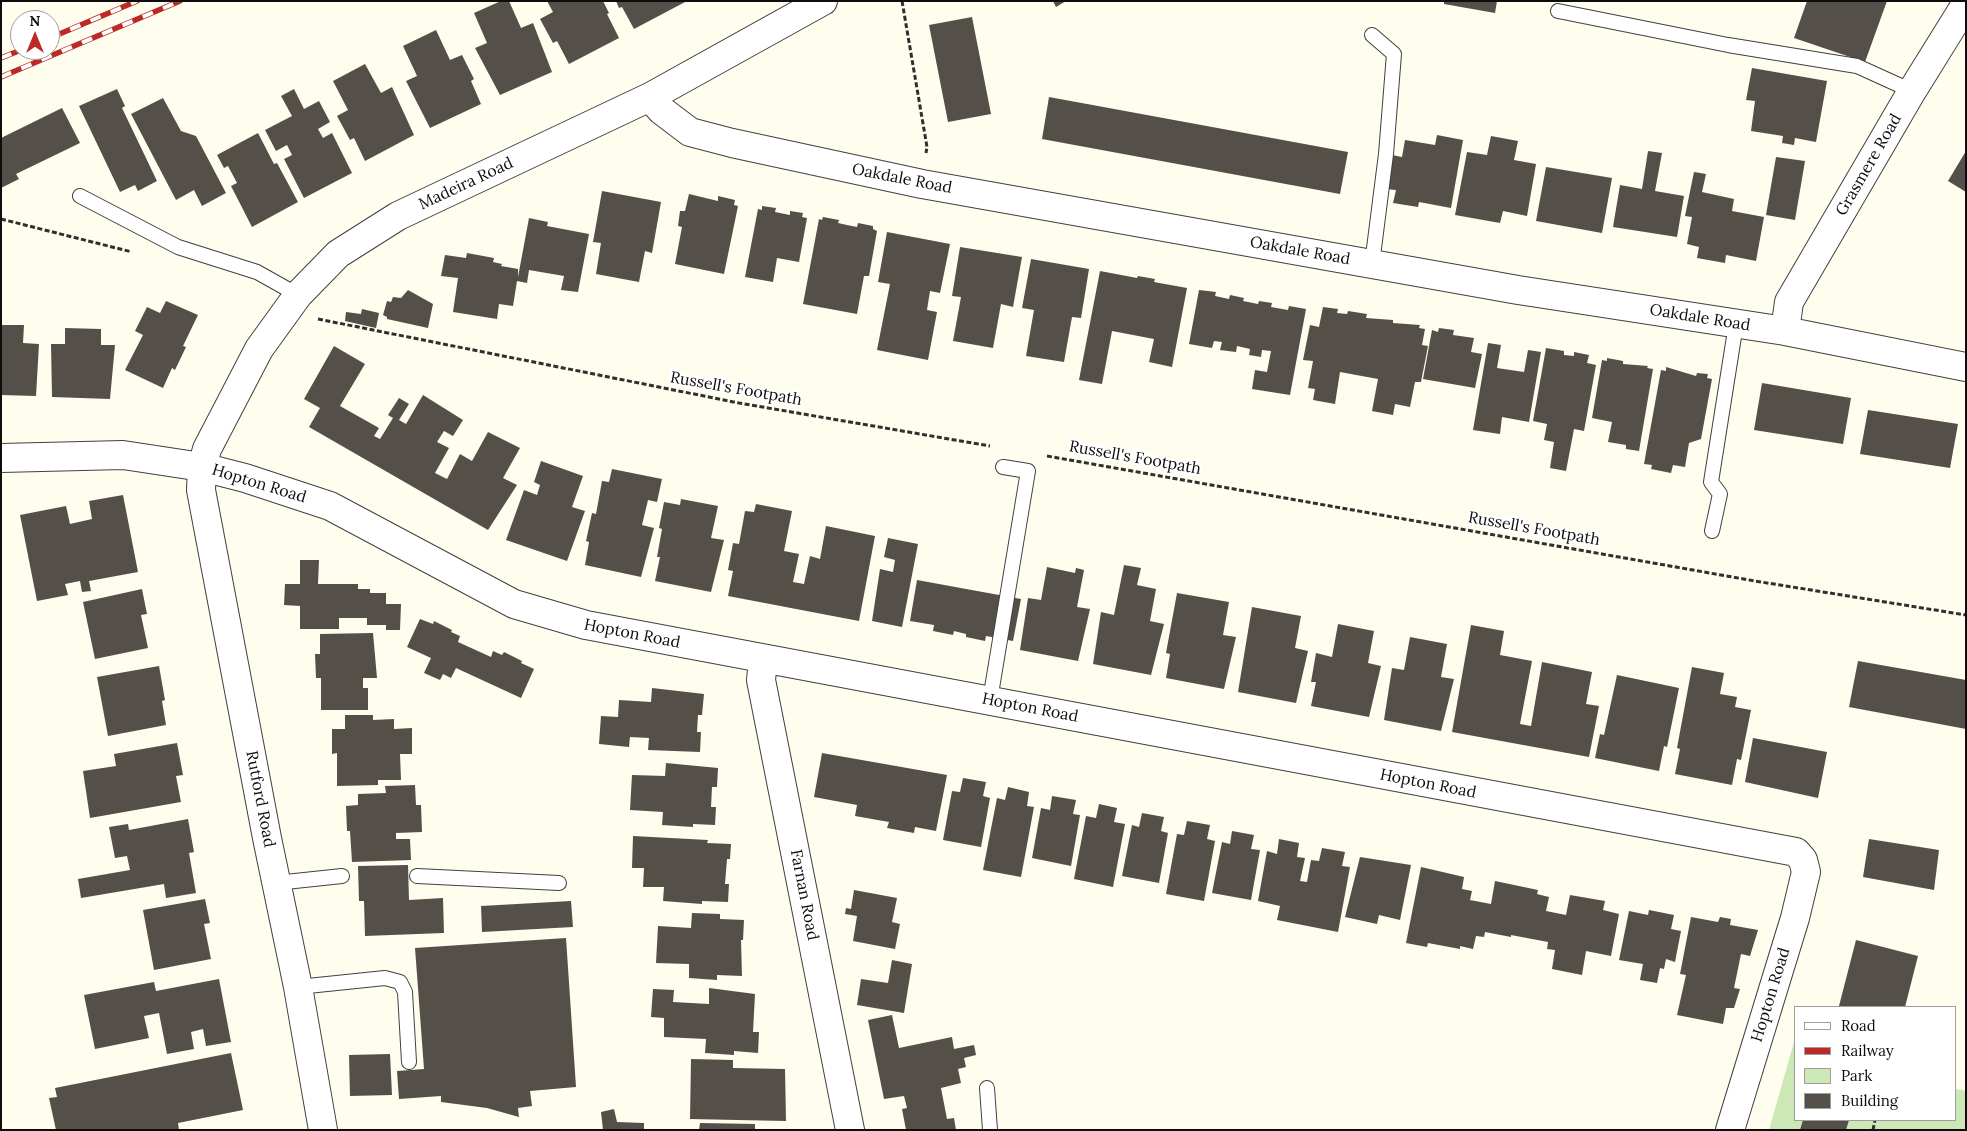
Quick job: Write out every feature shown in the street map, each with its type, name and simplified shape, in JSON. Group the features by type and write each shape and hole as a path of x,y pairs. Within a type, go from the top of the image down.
{"street":[{"name":"Madeira Road","path":"202,467 208,449 259,349 304,306 338,254 398,216 650,96 823,1"},
{"name":"Grasmere Road","path":"1785,331 1790,302 1912,91 1966,4"},
{"name":"Oakdale Road","path":"650,96 661,110 690,132 732,143 922,184 1372,264 1785,331 1966,367"},
{"name":"Hopton Road","path":"1,458 123,455 202,467 245,478 330,506 514,604 586,625 763,660 990,700 1796,852 1803,860 1806,872 1804,881 1795,918 1730,1130"},
{"name":"Rutford Road","path":"202,467 201,490 276,883 298,987 323,1130"},
{"name":"Farnan Road","path":"763,660 761,680 850,1130"}],"lane":[{"path":"1558,10 1728,45 1857,66 1912,91"},
{"path":"1372,35 1394,54 1386,154 1372,264"},
{"path":"80,196 178,246 257,272 304,306"},
{"path":"1712,531 1720,494 1711,482 1736,324"},
{"path":"990,700 1028,471 1003,467"},
{"path":"276,883 342,876"},
{"path":"417,876 559,883"},
{"path":"298,987 385,978 400,982 405,992 409,1062"},
{"path":"987,1088 990,1130"}],"path":[{"path":"902,1 927,147 922,184"},
{"name":"Russell's Footpath","path":"304,306 739,403 991,446"},
{"name":"Russell's Footpath","path":"1040,455 1755,581 1966,615"}],"green space":[{"path":"1794,1042 1794,1121 1957,1121 1957,1089 1966,1091 1966,1130 1769,1130"}],"building":[{"path":"501,1 509,1 521,28 533,23 552,72 500,95 475,48 487,43 474,13"},
{"path":"547,1 603,1 619,38 569,64 557,41 553,43 540,19 553,12"},
{"path":"616,1 687,1 634,29 622,7 619,8"},
{"path":"1053,1 1066,1 1056,7"},
{"path":"1444,1 1497,1 1495,13 1444,4"},
{"path":"1807,1 1887,1 1865,62 1794,38"},
{"path":"972,17 991,114 948,122 929,25"},
{"path":"436,30 450,60 462,55 474,79 471,81 481,104 430,128 406,81 417,76 403,46"},
{"path":"365,64 381,93 392,87 414,135 365,161 354,138 350,140 337,116 348,110 333,81"},
{"path":"1752,68 1827,81 1816,142 1795,138 1794,145 1782,143 1783,136 1751,131 1755,101 1746,100"},
{"path":"117,89 125,106 122,108 157,181 138,191 135,185 120,192 79,106"},
{"path":"294,89 304,109 319,101 330,122 318,129 323,138 332,133 352,173 304,198 284,159 292,155 287,145 276,151 265,130 292,116 281,96"},
{"path":"1049,97 1348,152 1340,194 1042,139"},
{"path":"163,98 181,131 196,136 226,193 202,206 194,190 176,200 131,114"},
{"path":"62,108 80,143 16,174 19,179 1,188 1,138"},
{"path":"258,133 274,164 277,163 298,202 252,227 231,186 237,183 228,166 224,168 217,155"},
{"path":"1437,135 1463,140 1451,208 1419,202 1418,207 1393,203 1396,190 1386,189 1392,155 1402,157 1405,140 1435,145"},
{"path":"1491,136 1518,141 1514,160 1536,164 1527,216 1503,211 1500,223 1455,215 1467,152 1487,155"},
{"path":"1648,151 1662,153 1655,191 1684,196 1677,237 1613,227 1620,185 1642,189"},
{"path":"1966,151 1966,192 1948,181"},
{"path":"1776,157 1805,161 1795,220 1766,215"},
{"path":"1546,167 1612,178 1602,233 1536,221"},
{"path":"1694,172 1706,174 1702,192 1734,199 1732,211 1764,217 1756,261 1726,255 1725,263 1697,258 1699,247 1687,244 1692,217 1685,216"},
{"path":"602,191 661,202 652,253 645,251 639,282 596,274 601,243 593,242"},
{"path":"689,194 718,201 718,196 735,200 734,205 738,206 724,274 675,264 682,227 678,226 680,211 685,211"},
{"path":"762,206 776,208 775,212 790,215 790,211 803,213 802,217 807,218 799,262 777,258 773,282 745,277 758,209 762,210"},
{"path":"823,217 839,220 838,223 857,227 858,223 873,226 873,229 877,231 869,276 864,276 857,314 803,304 819,219 822,220"},
{"path":"529,218 548,222 547,226 589,234 578,292 561,290 564,276 529,270 527,283 517,281 513,306 499,304 497,319 453,312 458,278 441,276 445,255 466,258 467,253 494,258 493,262 502,264 501,266 518,269 518,277"},
{"path":"887,232 950,244 940,293 930,291 927,310 937,312 928,360 877,350 890,284 878,282"},
{"path":"960,247 1022,257 1013,307 1001,304 993,348 953,341 961,297 952,296"},
{"path":"1031,259 1089,269 1081,318 1072,317 1064,362 1026,356 1034,310 1022,308"},
{"path":"1100,271 1137,278 1138,276 1155,279 1154,282 1187,288 1172,367 1149,362 1154,339 1112,331 1102,384 1079,380"},
{"path":"408,290 433,304 428,328 387,319 383,315 387,301 391,302 393,297 401,298"},
{"path":"1199,290 1216,292 1215,296 1229,299 1230,295 1244,298 1243,301 1258,304 1259,301 1272,303 1271,307 1288,310 1289,306 1306,309 1290,395 1252,389 1255,370 1267,372 1271,351 1262,350 1261,357 1249,355 1250,349 1237,346 1236,352 1220,350 1222,342 1214,341 1212,348 1189,344"},
{"path":"166,301 198,315 183,346 186,347 175,370 172,368 163,388 125,370 143,335 135,331 147,307 160,313"},
{"path":"1323,307 1338,309 1337,313 1347,314 1348,311 1367,314 1366,318 1420,325 1419,328 1425,329 1422,345 1428,346 1421,382 1415,382 1410,407 1395,404 1393,415 1372,411 1378,379 1340,372 1335,404 1313,400 1315,389 1308,388 1313,361 1303,360 1310,325 1319,327"},
{"path":"362,309 379,313 376,328 345,321 346,312 361,314"},
{"path":"1,325 24,325 23,343 39,344 36,396 1,395"},
{"path":"65,328 101,329 101,345 115,345 110,399 52,397 51,344 65,344"},
{"path":"1439,328 1454,330 1453,335 1474,338 1471,352 1482,354 1475,388 1423,379 1432,330 1438,332"},
{"path":"1488,343 1501,345 1497,368 1524,372 1528,350 1541,352 1529,422 1502,417 1500,434 1473,430"},
{"path":"334,346 365,364 340,406 379,428 374,436 380,439 393,418 388,415 399,398 409,404 399,420 406,424 423,395 463,420 453,436 444,431 437,442 449,448 435,473 447,479 460,454 472,461 488,432 520,448 503,478 517,485 488,530 309,427 320,408 304,399"},
{"path":"1546,348 1564,351 1564,355 1574,356 1574,352 1589,355 1587,363 1596,365 1584,431 1574,429 1566,471 1550,468 1554,442 1544,440 1547,424 1533,421"},
{"path":"1607,358 1623,361 1623,364 1648,366 1647,368 1653,369 1639,451 1626,449 1626,445 1608,442 1612,422 1592,418 1602,360 1607,361"},
{"path":"1666,367 1696,376 1697,373 1708,374 1707,378 1712,379 1701,439 1689,443 1685,467 1673,465 1671,473 1651,469 1652,465 1644,464 1661,370 1666,371"},
{"path":"1762,383 1851,398 1843,444 1754,430"},
{"path":"1868,410 1958,424 1950,468 1860,454"},
{"path":"541,461 583,476 572,507 585,511 567,561 506,540 524,490 537,495 540,485 534,482"},
{"path":"612,469 662,479 657,502 648,500 642,525 654,528 641,577 585,565 589,542 586,541 592,513 596,514 602,481 609,482"},
{"path":"123,495 138,572 89,581 91,591 82,592 80,581 65,584 68,595 37,601 20,515 66,506 70,524 92,519 89,501"},
{"path":"681,499 718,506 711,538 724,540 711,592 655,581 660,557 657,557 662,529 659,528 664,502 680,505"},
{"path":"756,504 792,511 784,551 799,554 793,582 804,584 810,556 820,559 826,526 875,536 859,621 728,596 733,571 728,570 733,543 739,544 745,511 754,512"},
{"path":"888,538 918,544 902,627 872,621 880,569 893,572 895,560 884,557"},
{"path":"300,560 319,560 318,584 358,584 358,589 370,589 370,593 386,593 386,604 401,604 400,630 386,630 386,625 367,625 367,618 339,618 339,629 300,629 300,606 284,605 285,584 300,584"},
{"path":"1124,565 1141,568 1137,585 1156,589 1150,621 1164,624 1151,675 1093,664 1101,612 1114,615"},
{"path":"1047,567 1075,573 1076,568 1084,570 1077,607 1090,609 1078,661 1020,650 1028,598 1041,600"},
{"path":"917,580 1021,599 1013,641 986,636 985,641 966,637 966,634 954,631 953,635 933,631 934,625 910,621"},
{"path":"142,589 147,614 141,615 148,648 95,659 83,602"},
{"path":"1177,593 1229,602 1223,635 1236,637 1224,689 1166,678 1170,654 1166,653"},
{"path":"1252,607 1301,616 1295,648 1308,651 1296,703 1238,692"},
{"path":"420,619 433,624 434,621 452,630 451,632 460,636 458,642 491,657 493,651 502,655 504,652 534,669 521,698 456,668 451,678 443,674 440,680 424,673 431,658 407,647"},
{"path":"1338,624 1374,631 1368,663 1381,666 1369,717 1311,706 1316,682 1311,682 1316,653 1332,657"},
{"path":"1471,625 1504,631 1500,655 1532,661 1520,724 1531,726 1542,662 1592,672 1586,704 1599,706 1589,757 1452,732"},
{"path":"373,633 377,678 363,678 363,688 368,688 368,710 321,710 321,678 316,678 315,654 320,654 320,634"},
{"path":"1410,637 1447,644 1441,677 1454,679 1441,731 1384,720 1392,668 1404,670"},
{"path":"1858,661 1966,680 1966,729 1849,707"},
{"path":"159,666 165,700 162,701 166,725 108,736 97,677"},
{"path":"1692,667 1724,673 1720,694 1737,697 1735,707 1751,710 1741,760 1737,759 1732,785 1675,774 1680,749 1677,748"},
{"path":"1617,675 1679,688 1667,747 1664,746 1659,771 1595,758 1600,734 1604,735"},
{"path":"652,688 704,694 702,715 698,715 697,732 701,732 700,752 648,750 649,738 630,737 629,747 599,744 601,716 618,717 619,700 651,702"},
{"path":"345,715 373,715 373,720 394,719 394,729 412,728 412,754 400,754 401,780 378,780 378,785 337,786 337,753 332,754 332,729 345,729"},
{"path":"1753,738 1827,752 1818,798 1745,782"},
{"path":"177,743 183,775 176,776 181,802 90,818 83,771 116,766 114,754"},
{"path":"822,753 947,775 936,831 915,827 914,833 887,828 889,822 855,816 857,805 814,797"},
{"path":"666,763 718,768 717,787 712,787 711,807 716,807 715,825 693,824 693,827 662,825 663,812 630,810 632,775 665,776"},
{"path":"963,778 986,782 983,796 990,798 981,847 943,840 952,791 960,792"},
{"path":"415,785 416,805 421,805 422,832 396,833 396,839 410,839 411,860 352,862 350,831 347,831 346,806 358,805 358,794 386,793 385,786"},
{"path":"1008,787 1029,792 1027,806 1034,807 1021,877 983,870 997,798 1005,800"},
{"path":"1052,796 1076,800 1073,814 1080,815 1071,866 1032,858 1041,808 1050,810"},
{"path":"1099,804 1117,808 1114,822 1125,824 1113,887 1074,879 1086,816 1096,818"},
{"path":"1142,813 1164,817 1161,831 1168,833 1159,883 1122,876 1132,825 1139,827"},
{"path":"188,819 194,852 189,853 196,893 166,898 164,884 81,898 78,879 130,870 127,856 115,858 109,827 128,824 129,830"},
{"path":"1187,821 1210,825 1207,839 1215,841 1204,901 1166,894 1177,834 1184,835"},
{"path":"1232,831 1254,835 1251,849 1260,850 1251,900 1212,893 1222,842 1230,844"},
{"path":"633,836 708,840 707,843 731,844 730,859 727,859 725,884 729,884 728,902 702,901 702,904 663,901 664,887 643,887 644,868 632,868"},
{"path":"1279,839 1299,843 1297,857 1305,858 1300,881 1307,882 1311,860 1319,861 1322,848 1345,852 1342,866 1350,867 1338,932 1277,920 1280,906 1258,901 1267,851 1277,854"},
{"path":"1869,839 1939,850 1934,890 1863,877"},
{"path":"1360,857 1411,865 1400,920 1379,915 1377,924 1345,917"},
{"path":"408,865 409,900 443,898 444,933 365,936 364,901 359,901 358,866"},
{"path":"1421,867 1464,877 1462,889 1472,891 1470,900 1491,904 1495,881 1538,890 1537,894 1549,897 1546,911 1566,915 1570,895 1605,901 1603,910 1619,914 1611,956 1586,951 1582,975 1552,969 1555,950 1547,949 1548,942 1511,935 1511,937 1485,932 1484,937 1476,936 1473,949 1460,946 1460,949 1428,943 1427,947 1406,943"},
{"path":"854,890 897,898 892,922 900,924 895,949 853,941 857,916 845,914 846,908 851,909"},
{"path":"205,899 210,923 204,924 211,959 154,970 143,910"},
{"path":"571,901 573,927 482,932 481,906"},
{"path":"1649,910 1674,915 1671,929 1681,931 1675,962 1666,959 1664,969 1660,968 1657,983 1640,980 1643,964 1619,960 1629,911 1648,915"},
{"path":"692,913 720,914 720,919 744,920 743,940 741,940 742,976 717,975 717,980 689,978 689,964 656,963 658,926 691,928"},
{"path":"1691,917 1718,922 1720,917 1731,919 1730,925 1758,930 1750,956 1741,954 1734,988 1740,989 1734,1008 1726,1008 1723,1024 1677,1015 1686,975 1680,974"},
{"path":"566,938 576,1087 530,1091 532,1106 518,1108 519,1117 487,1108 441,1102 441,1096 399,1099 397,1071 424,1069 415,948"},
{"path":"1856,940 1918,956 1905,1006 1839,1006"},
{"path":"892,960 912,964 904,1013 857,1005 861,979 888,983"},
{"path":"219,979 231,1042 206,1046 203,1029 191,1032 194,1049 167,1054 159,1013 144,1016 149,1038 95,1049 84,995 154,982 156,991"},
{"path":"709,988 755,994 753,1032 759,1032 758,1053 734,1051 734,1055 705,1053 706,1039 664,1037 664,1018 651,1017 653,989 674,990 673,1002 709,1004"},
{"path":"892,1015 899,1048 952,1037 954,1049 974,1045 976,1055 964,1058 966,1067 958,1069 961,1083 941,1088 947,1119 954,1118 956,1130 906,1130 902,1109 907,1108 904,1096 884,1099 868,1020"},
{"path":"231,1053 243,1110 178,1123 179,1130 56,1130 49,1098 57,1097 55,1088"},
{"path":"390,1054 392,1095 350,1096 349,1055"},
{"path":"691,1059 733,1060 733,1068 785,1069 786,1121 690,1119"},
{"path":"614,1109 617,1122 644,1123 644,1130 603,1130 601,1112"},
{"path":"1803,1121 1849,1121 1846,1130 1800,1130"},
{"path":"700,1123 755,1124 755,1130 699,1130"}],"railway":[{"path":"60,34 137,1"},
{"path":"1,77 180,1"},
{"path":"1,58 10,54"}]}
